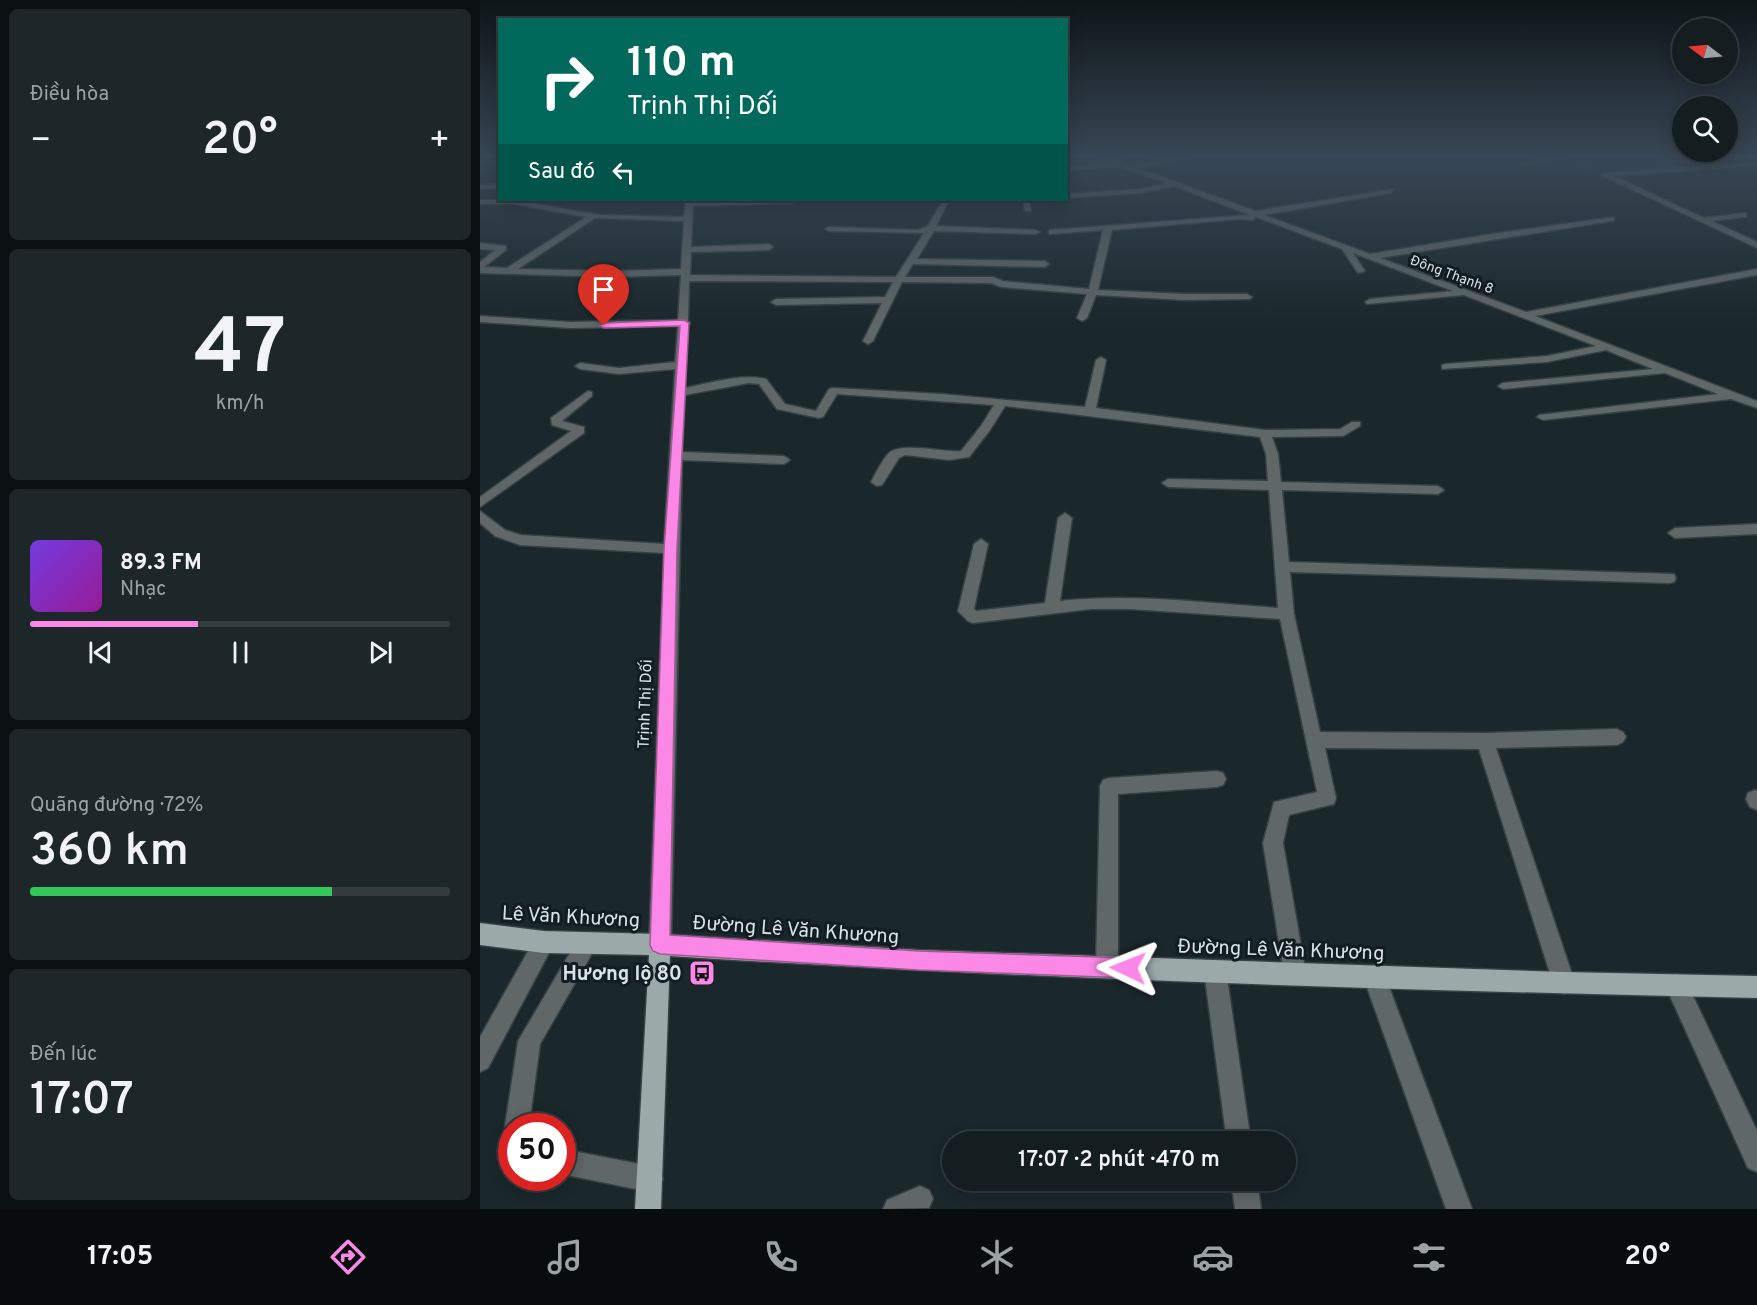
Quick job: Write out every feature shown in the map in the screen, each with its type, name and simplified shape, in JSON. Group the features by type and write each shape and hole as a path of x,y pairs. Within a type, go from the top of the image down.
{"main road":[{"name":"Lê Văn Khương","path":"480,934 544,942 660,945"},
{"name":"Đường Lê Văn Khương","path":"660,945 907,960 1564,983 1757,987"},
{"name":"Trịnh Thị Dối","path":"648,1209 660,945"}],"street":[{"path":"578,213 644,220 688,219"},
{"name":"Trịnh Thị Dối","path":"660,945 671,549 688,213"},
{"path":"868,340 899,279 938,213"},
{"path":"1688,213 1757,245"},
{"name":"Đông Thạnh 8","path":"1253,214 1757,405"},
{"path":"1703,220 1743,215"},
{"path":"507,272 593,216"},
{"path":"1053,232 1240,217 1265,219"},
{"path":"1368,257 1611,219"},
{"path":"829,229 919,232 930,228 1036,232"},
{"path":"1082,318 1092,292 1108,228"},
{"path":"480,246 503,248 480,268"},
{"path":"687,250 769,247"},
{"path":"1346,250 1361,271"},
{"path":"911,261 1045,264"},
{"path":"480,268 507,272 993,280 1001,284 1092,292 1155,296 1248,297"},
{"path":"1524,315 1581,302 1757,272"},
{"path":"1741,275 1757,282"},
{"path":"1370,302 1464,293"},
{"path":"776,302 890,300"},
{"path":"480,319 570,325 684,323"},
{"path":"1446,367 1532,362 1606,347"},
{"path":"1090,412 1101,360"},
{"path":"580,366 619,371 682,365"},
{"path":"1503,386 1646,374 1665,370"},
{"path":"680,392 749,380 762,381 781,407 819,415 833,391 898,393 1001,403 1265,434 1343,432 1356,424"},
{"path":"480,503 580,430 556,423 557,418 588,394"},
{"path":"1544,417 1731,395"},
{"path":"877,482 894,455 903,451 949,456 965,454 986,428 1001,403"},
{"path":"1265,434 1272,454 1286,614 1313,740 1319,753 1327,798 1281,808 1273,843 1295,974"},
{"path":"676,456 784,460"},
{"path":"1168,483 1438,490"},
{"path":"480,516 500,533 520,540 671,549"},
{"path":"1052,608 1065,518"},
{"path":"1676,533 1757,528"},
{"path":"981,544 966,611 973,617 1091,603 1130,603 1286,614"},
{"path":"1282,567 1668,578"},
{"path":"1313,740 1485,741 1617,737"},
{"path":"1485,741 1564,983"},
{"path":"1107,967 1109,786 1216,779"},
{"path":"480,1060 544,942"},
{"path":"519,1113 529,1041 587,944"},
{"path":"1215,971 1237,1131"},
{"path":"1374,976 1459,1209"},
{"path":"1676,985 1757,1159"},
{"path":"576,1164 650,1179"},
{"path":"1246,1191 1248,1209"},
{"path":"896,1209 920,1199"}],"place":[{"name":"Hương lộ 80","path":"702,973"}],"route":[{"path":"604,326 684,323 671,549 660,945 918,960 1128,968"}]}
